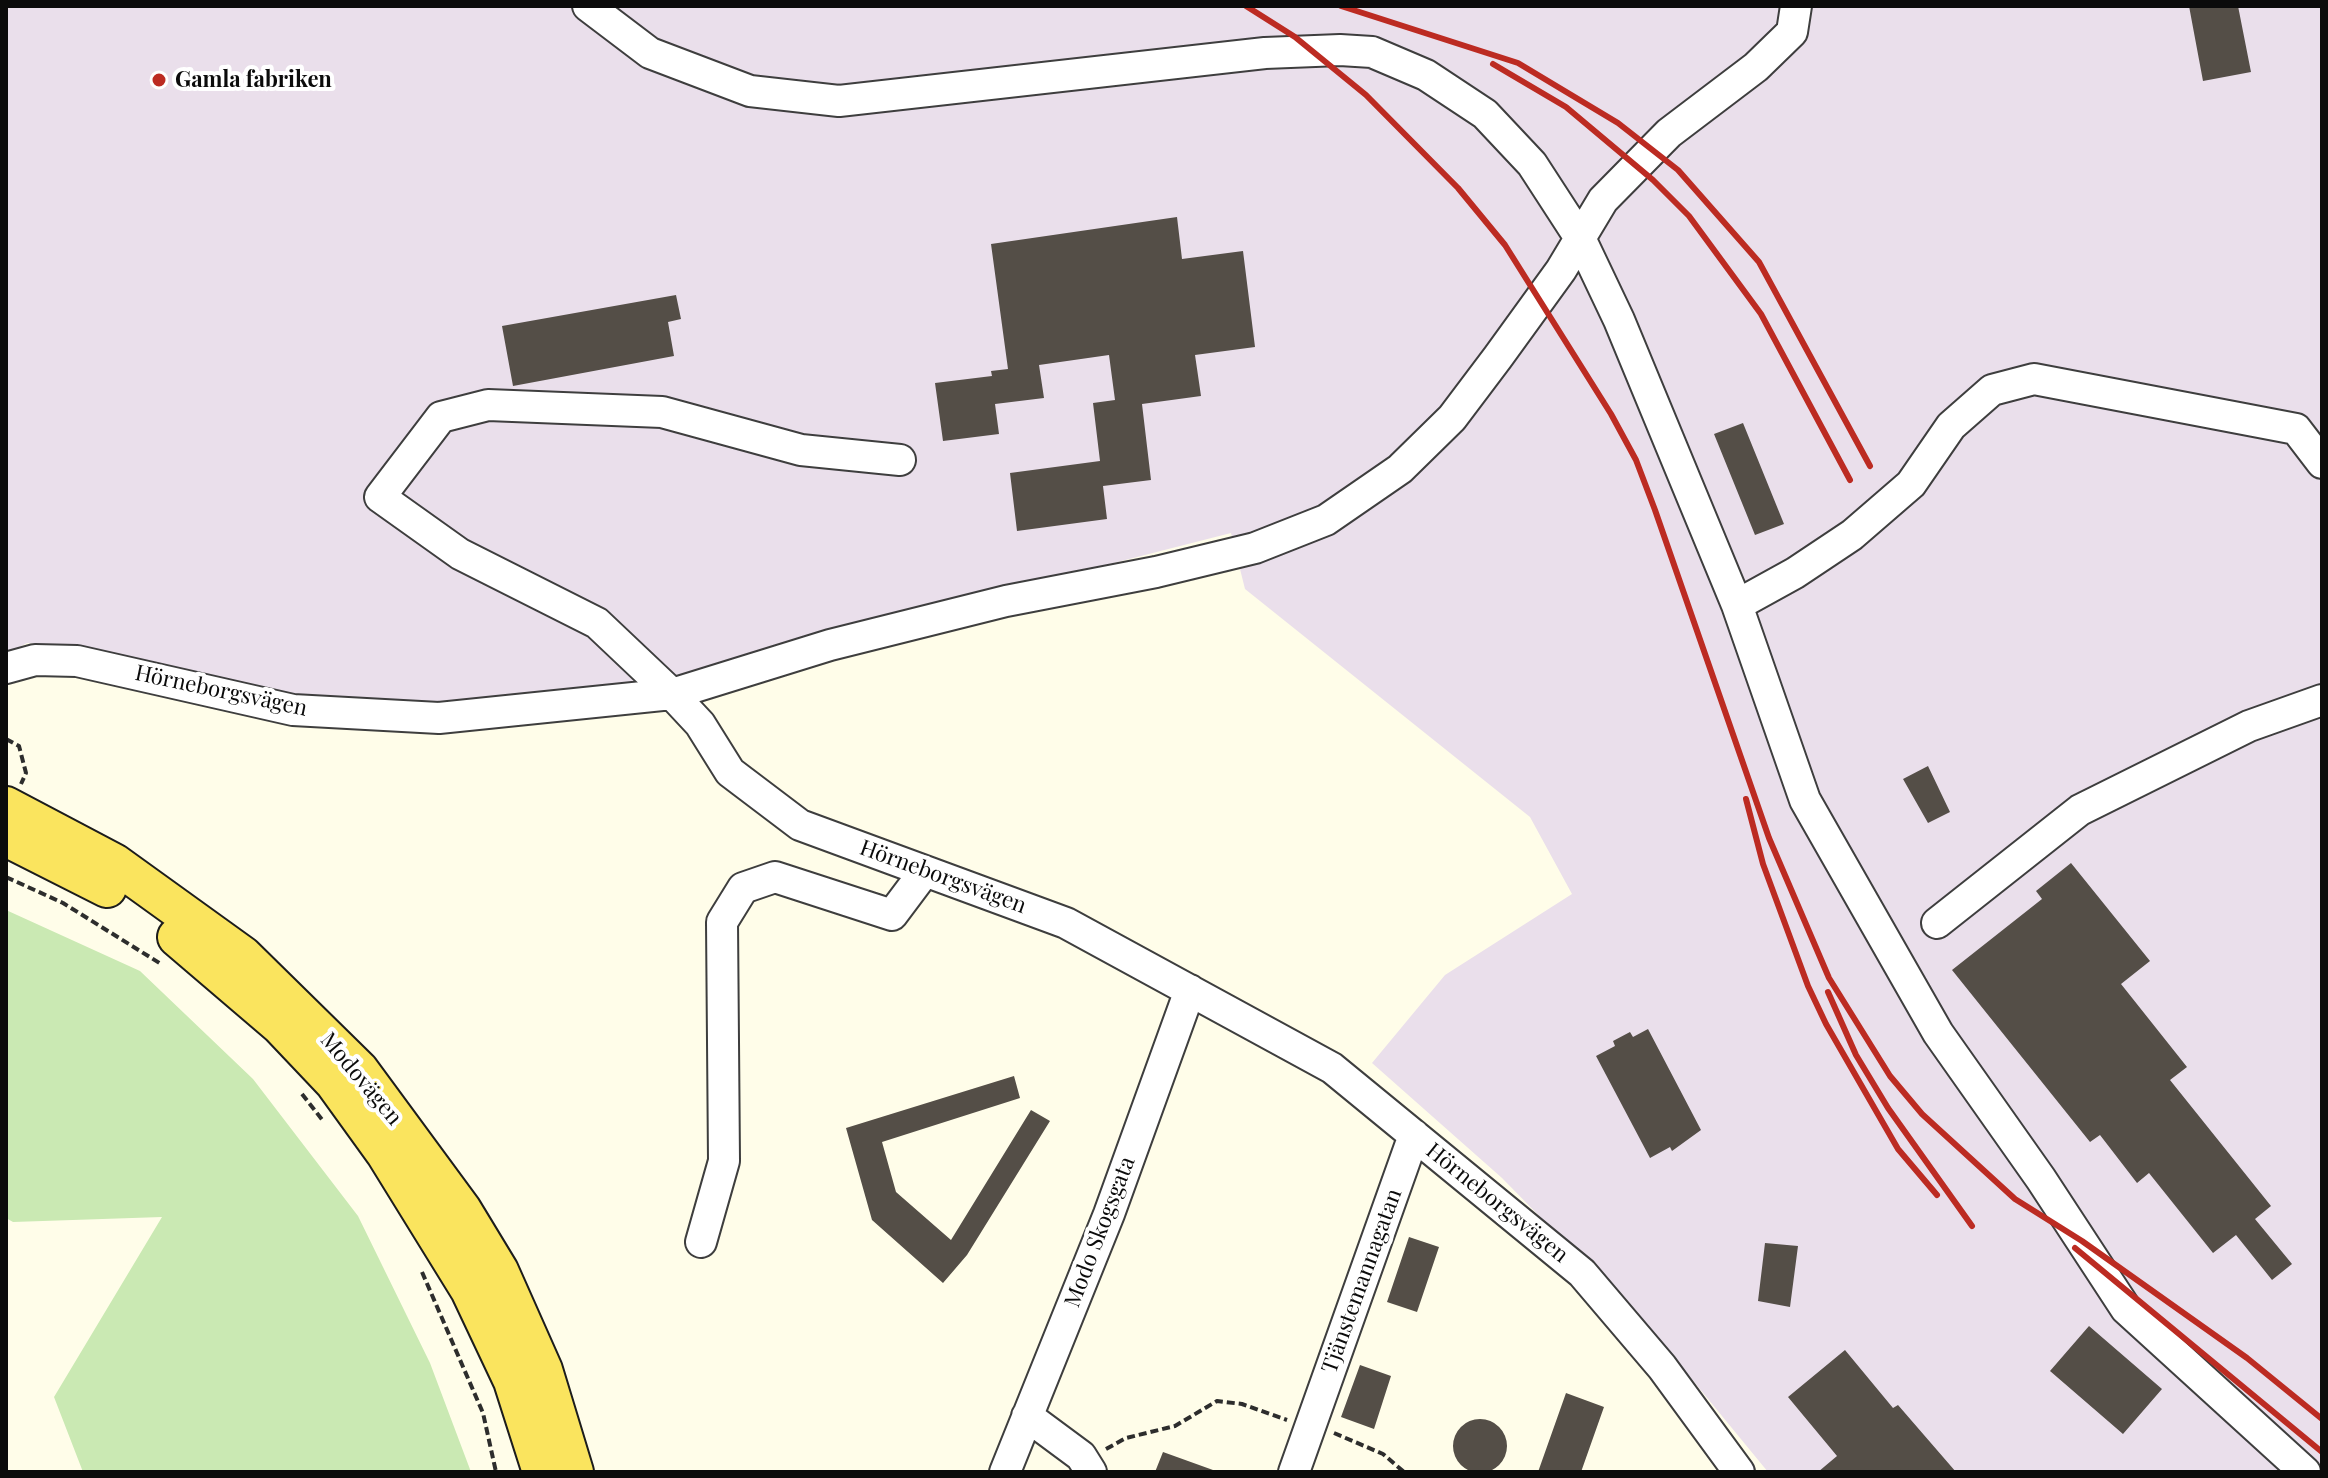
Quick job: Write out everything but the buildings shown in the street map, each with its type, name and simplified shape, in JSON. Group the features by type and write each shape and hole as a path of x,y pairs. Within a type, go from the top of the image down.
{"main road":[{"name":"Modovägen","path":"7,817 164,927 280,1025 334,1082 433,1227 470,1290 513,1381 542,1472"},
{"name":"Modovägen","path":"7,817 114,863 243,956 359,1070 462,1210 499,1271 543,1370 574,1472"}],"street":[{"path":"588,6 650,53 750,91 839,101 1265,53 1372,52 1426,75 1485,114 1532,164 1580,238 1619,320 1737,605 1805,800 1938,1033 2041,1179 2126,1309 2305,1472"},
{"path":"900,460 801,450 662,412 488,405 441,417 380,497 460,554 597,623 672,694 859,638 1006,601 1156,572 1255,548 1326,520 1400,469 1452,418 1541,299 1603,200 1669,133 1756,67 1792,32 1796,6"},
{"path":"1737,605 1795,573 1852,535 1911,484 1951,426 1992,390 2034,379 2296,429 2322,463"},
{"name":"Hörneborgsvägen","path":"6,668 35,660 77,661 293,710 439,718 672,694 700,724 730,772 800,825 1066,923 1332,1068 1582,1273 1662,1367 1739,1472"},
{"path":"1937,923 2080,810 2249,726 2322,700"},
{"path":"701,1242 724,1161 722,922 743,888 775,877 892,915 925,871"},
{"name":"Modo Skogsgata","path":"1005,1472 1109,1214 1190,990"},
{"name":"Tjänstemannagatan","path":"1294,1472 1414,1135"},
{"path":"1027,1416 1081,1456 1091,1470"}],"path":[{"path":"6,739 19,746 26,773 7,817"},
{"path":"6,877 63,903 173,971"},
{"path":"299,1090 327,1126"},
{"path":"420,1267 483,1413 496,1472"},
{"path":"1091,1470 1108,1447 1126,1438 1175,1426 1217,1401 1242,1404 1353,1439 1399,1464 1404,1472"}],"shaded area":[{"path":"6,6 2322,6 2322,1472 1768,1472 1653,1332 1502,1178 1372,1063 1445,975 1572,894 1530,817 1245,589 1231,533 816,639 657,688 440,707 294,694 89,650 27,643 6,654"}],"green space":[{"path":"6,910 140,971 253,1079 358,1216 430,1363 471,1472 83,1472 54,1397 162,1217 13,1222 6,1218"}],"railway":[{"path":"1246,6 1295,37 1366,95 1458,188 1505,245 1611,414 1636,460 1655,510 1769,838 1829,978 1890,1076 1922,1114 2015,1199 2082,1241 2247,1358 2322,1419"},
{"path":"1341,6 1518,63 1618,123 1678,170 1759,262 1870,466"},
{"path":"1493,64 1566,107 1653,180 1689,216 1761,314 1850,480"},
{"path":"1746,799 1763,864 1808,986 1826,1024 1898,1149 1937,1195"},
{"path":"1828,992 1856,1055 1888,1108 1972,1226"},
{"path":"2075,1248 2322,1452"}],"place":[{"name":"Gamla fabriken","path":"159,80"}]}
